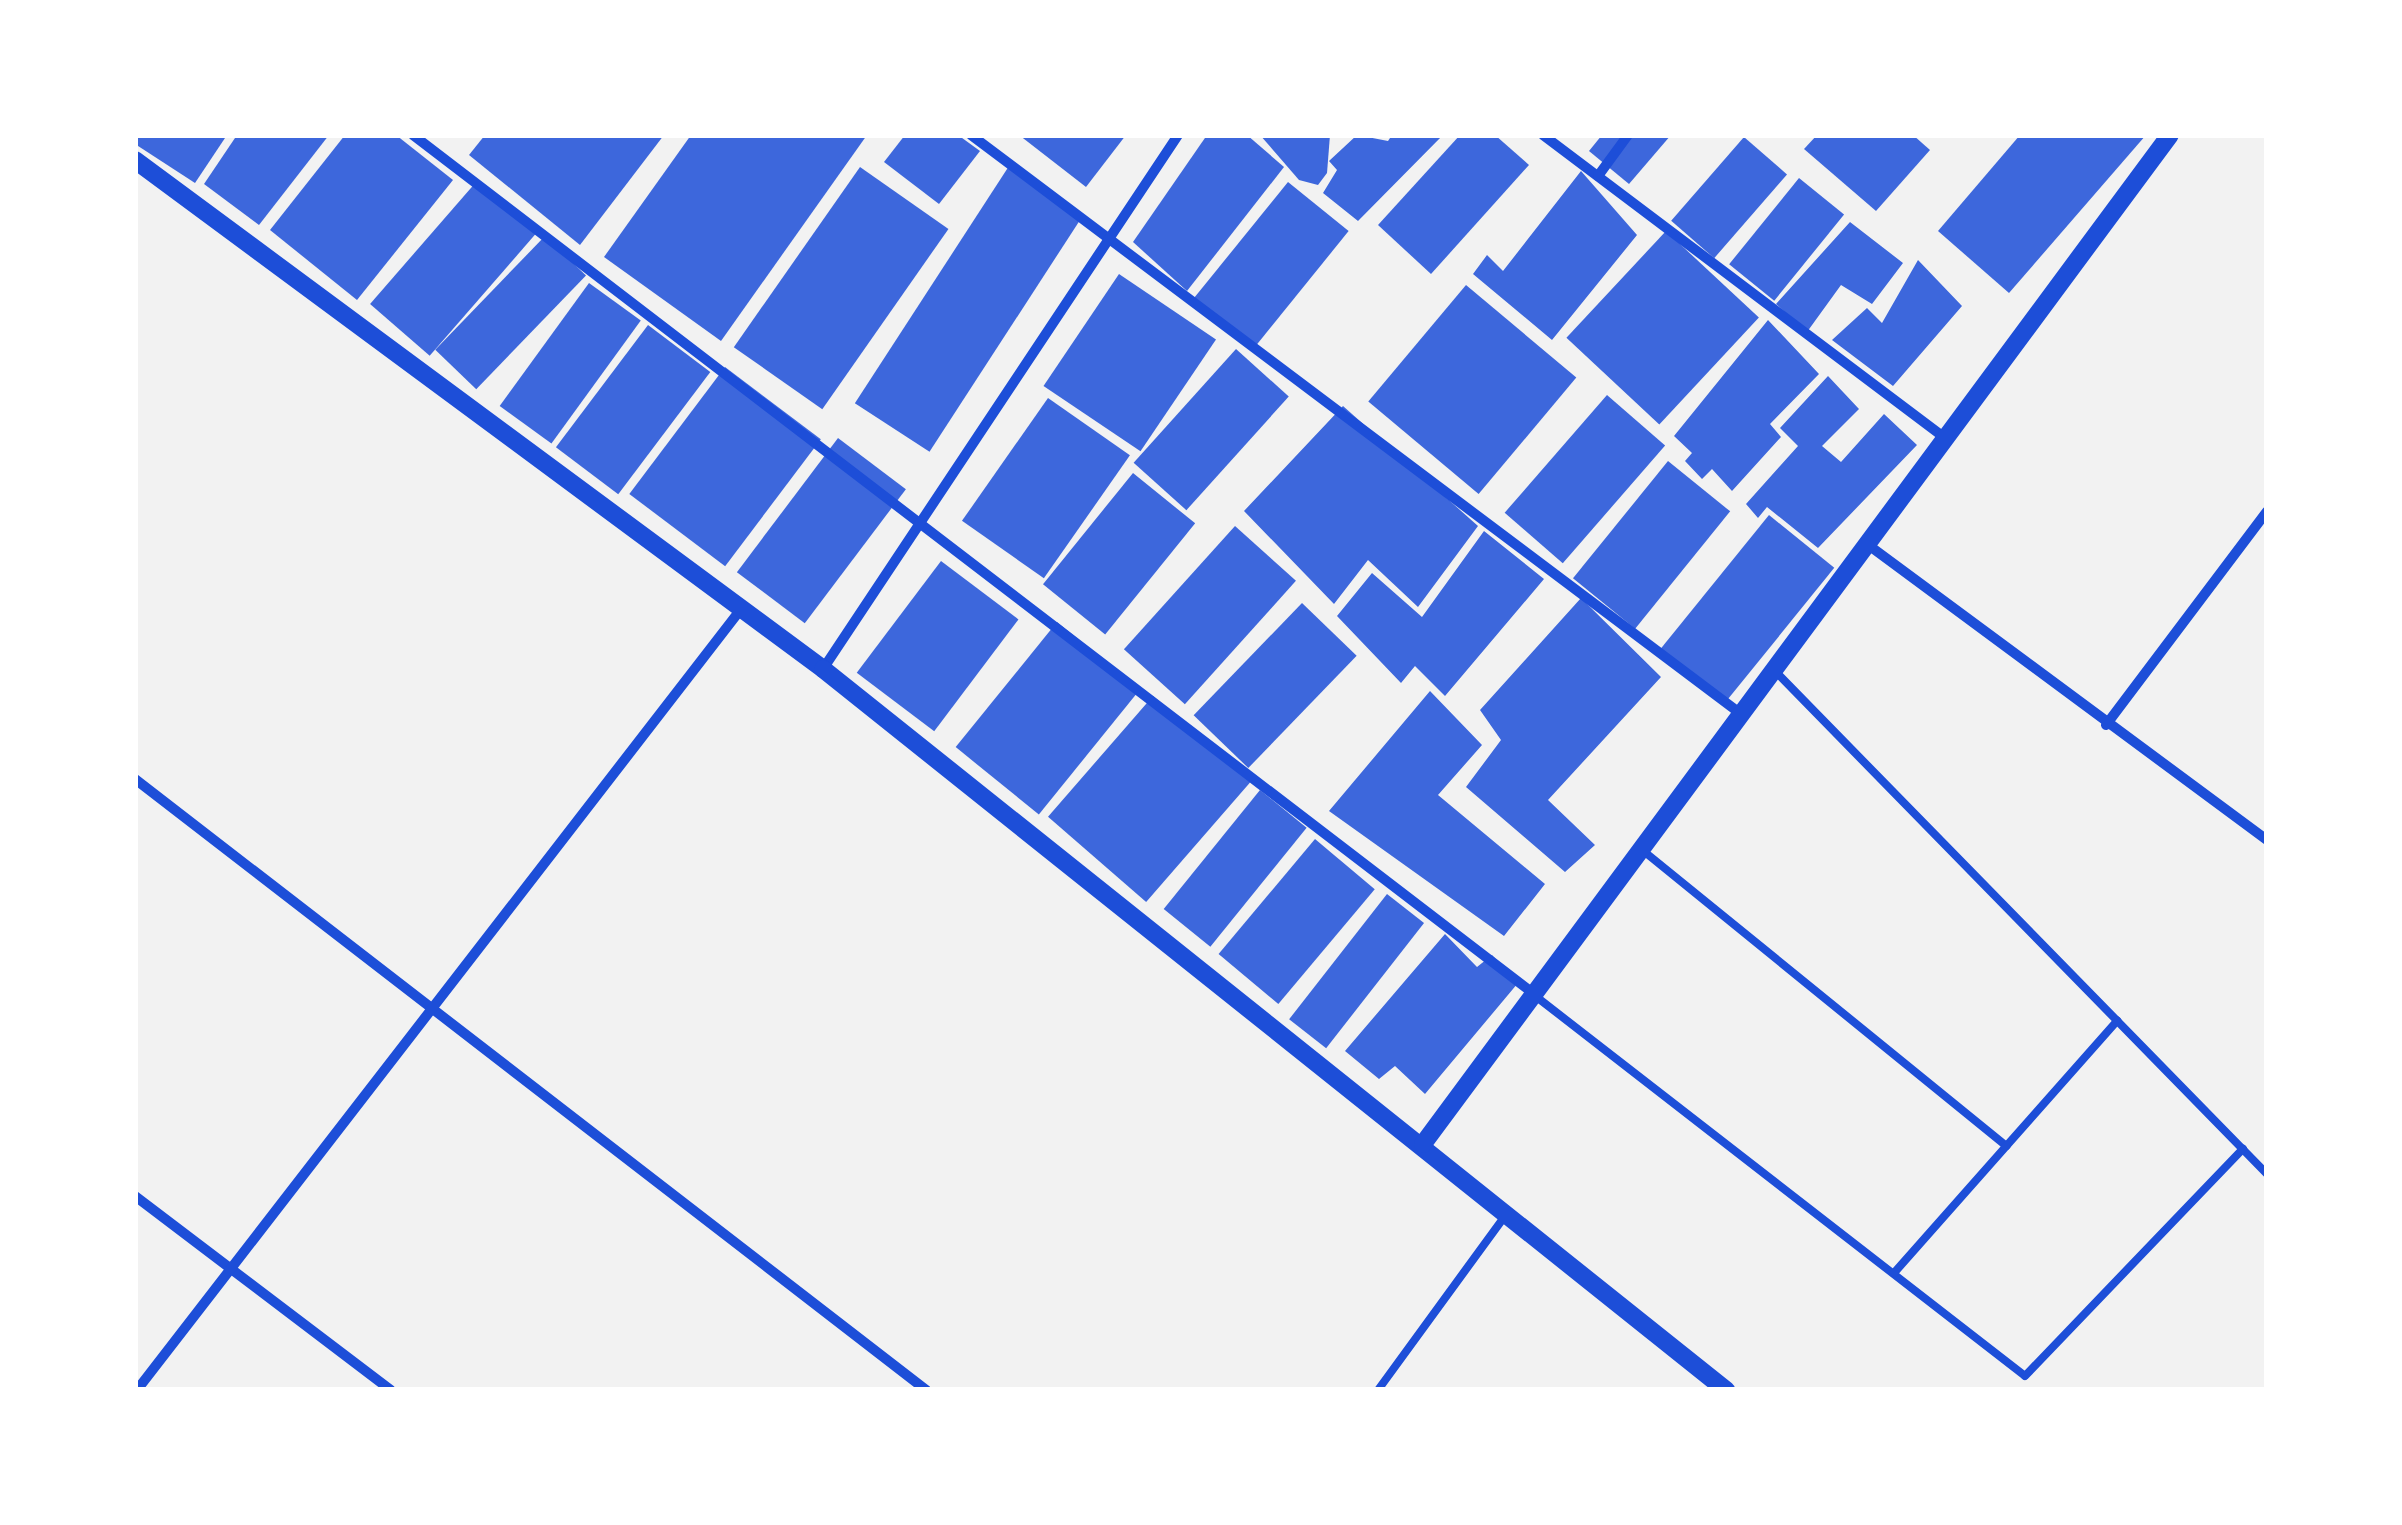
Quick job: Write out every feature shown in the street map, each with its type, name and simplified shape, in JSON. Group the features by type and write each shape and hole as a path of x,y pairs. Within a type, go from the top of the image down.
{"street":[{"path":"413,135 1534,994"},
{"path":"971,135 1742,714"},
{"path":"823,668 1178,135"},
{"path":"1543,135 1945,438"},
{"path":"1598,176 1628,135"},
{"path":"1422,1144 2170,135"},
{"path":"135,160 823,668 1726,1390"},
{"path":"2106,725 2267,511"},
{"path":"1867,544 2106,725 2267,840"},
{"path":"137,1390 741,610"},
{"path":"135,779 926,1390"},
{"path":"135,1196 391,1390"}],"lane":[{"path":"1774,670 2267,1174"},
{"path":"1641,849 2006,1146"},
{"path":"1534,994 2024,1376 2243,1150"},
{"path":"1894,1273 2117,1021"},
{"path":"1378,1390 1507,1212"}],"building":[{"path":"135,135 227,135 195,183 135,144"},
{"path":"237,135 329,135 259,225 204,184"},
{"path":"345,135 396,135 453,180 357,300 270,230"},
{"path":"485,135 664,135 580,245 469,155"},
{"path":"691,135 867,135 721,341 604,257"},
{"path":"905,135 958,135 980,151 939,204 884,162"},
{"path":"1019,135 1126,135 1086,187"},
{"path":"1207,135 1247,135 1284,167 1187,291 1133,242"},
{"path":"1260,135 1330,135 1327,173 1318,185 1299,180"},
{"path":"1357,135 1388,141 1392,135 1443,135 1358,221 1323,193 1337,170 1329,161"},
{"path":"1460,135 1495,135 1529,165 1431,274 1378,225"},
{"path":"1602,135 1671,135 1629,184 1589,151"},
{"path":"1817,135 1913,135 1930,150 1876,211 1804,149"},
{"path":"2020,135 2146,135 2009,293 1938,231"},
{"path":"1744,137 1787,174 1714,258 1671,221"},
{"path":"1009,166 1084,214 930,452 855,403"},
{"path":"860,167 948,229 822,409 734,347"},
{"path":"1581,171 1637,235 1552,340 1473,274 1487,255 1503,271"},
{"path":"1799,178 1844,215 1774,301 1729,264"},
{"path":"477,181 537,233 430,356 370,304"},
{"path":"1288,182 1349,231 1255,347 1194,298"},
{"path":"1850,222 1903,263 1872,304 1841,285 1807,332 1776,304"},
{"path":"1666,231 1759,318 1659,424 1566,338"},
{"path":"545,236 586,276 476,389 435,350"},
{"path":"1918,260 1962,306 1893,386 1832,340 1867,308 1882,323"},
{"path":"1119,274 1216,339 1141,451 1044,386"},
{"path":"589,283 641,321 551,444 500,406"},
{"path":"1466,285 1576,378 1479,494 1368,401"},
{"path":"1768,320 1819,374 1770,424 1781,437 1732,491 1712,469 1702,479 1685,461 1692,453 1674,436"},
{"path":"648,325 710,372 618,494 556,447"},
{"path":"1236,349 1289,397 1186,510 1134,463"},
{"path":"725,367 821,439 725,566 629,494"},
{"path":"1828,376 1859,409 1822,446 1841,462 1884,414 1917,445 1818,548 1767,507 1758,518 1746,504 1798,446 1780,428"},
{"path":"1607,395 1665,446 1563,563 1505,513"},
{"path":"1048,398 1130,455 1044,578 962,521"},
{"path":"1343,406 1478,526 1418,607 1368,560 1334,604 1244,511"},
{"path":"838,438 906,489 805,623 737,572"},
{"path":"1668,461 1730,511 1635,629 1573,578"},
{"path":"1133,473 1195,523 1105,634 1043,584"},
{"path":"1769,515 1834,568 1724,704 1659,651"},
{"path":"1235,526 1296,581 1185,704 1124,649"},
{"path":"1484,531 1544,579 1445,696 1415,666 1401,683 1337,616 1372,573 1422,617"},
{"path":"941,561 1018,619 934,731 857,673"},
{"path":"1581,598 1661,677 1548,800 1595,845 1565,872 1466,787 1501,740 1480,710"},
{"path":"1302,603 1357,656 1248,768 1194,715"},
{"path":"1057,622 1140,689 1039,814 956,747"},
{"path":"1430,691 1482,745 1438,795 1545,884 1504,936 1329,811"},
{"path":"1153,696 1251,781 1146,902 1048,817"},
{"path":"1260,790 1307,828 1210,947 1164,909"},
{"path":"1315,839 1375,889 1278,1004 1219,954"},
{"path":"1387,894 1424,923 1326,1048 1289,1019"},
{"path":"1445,934 1477,967 1492,955 1518,983 1425,1094 1395,1066 1379,1079 1345,1051"}]}
